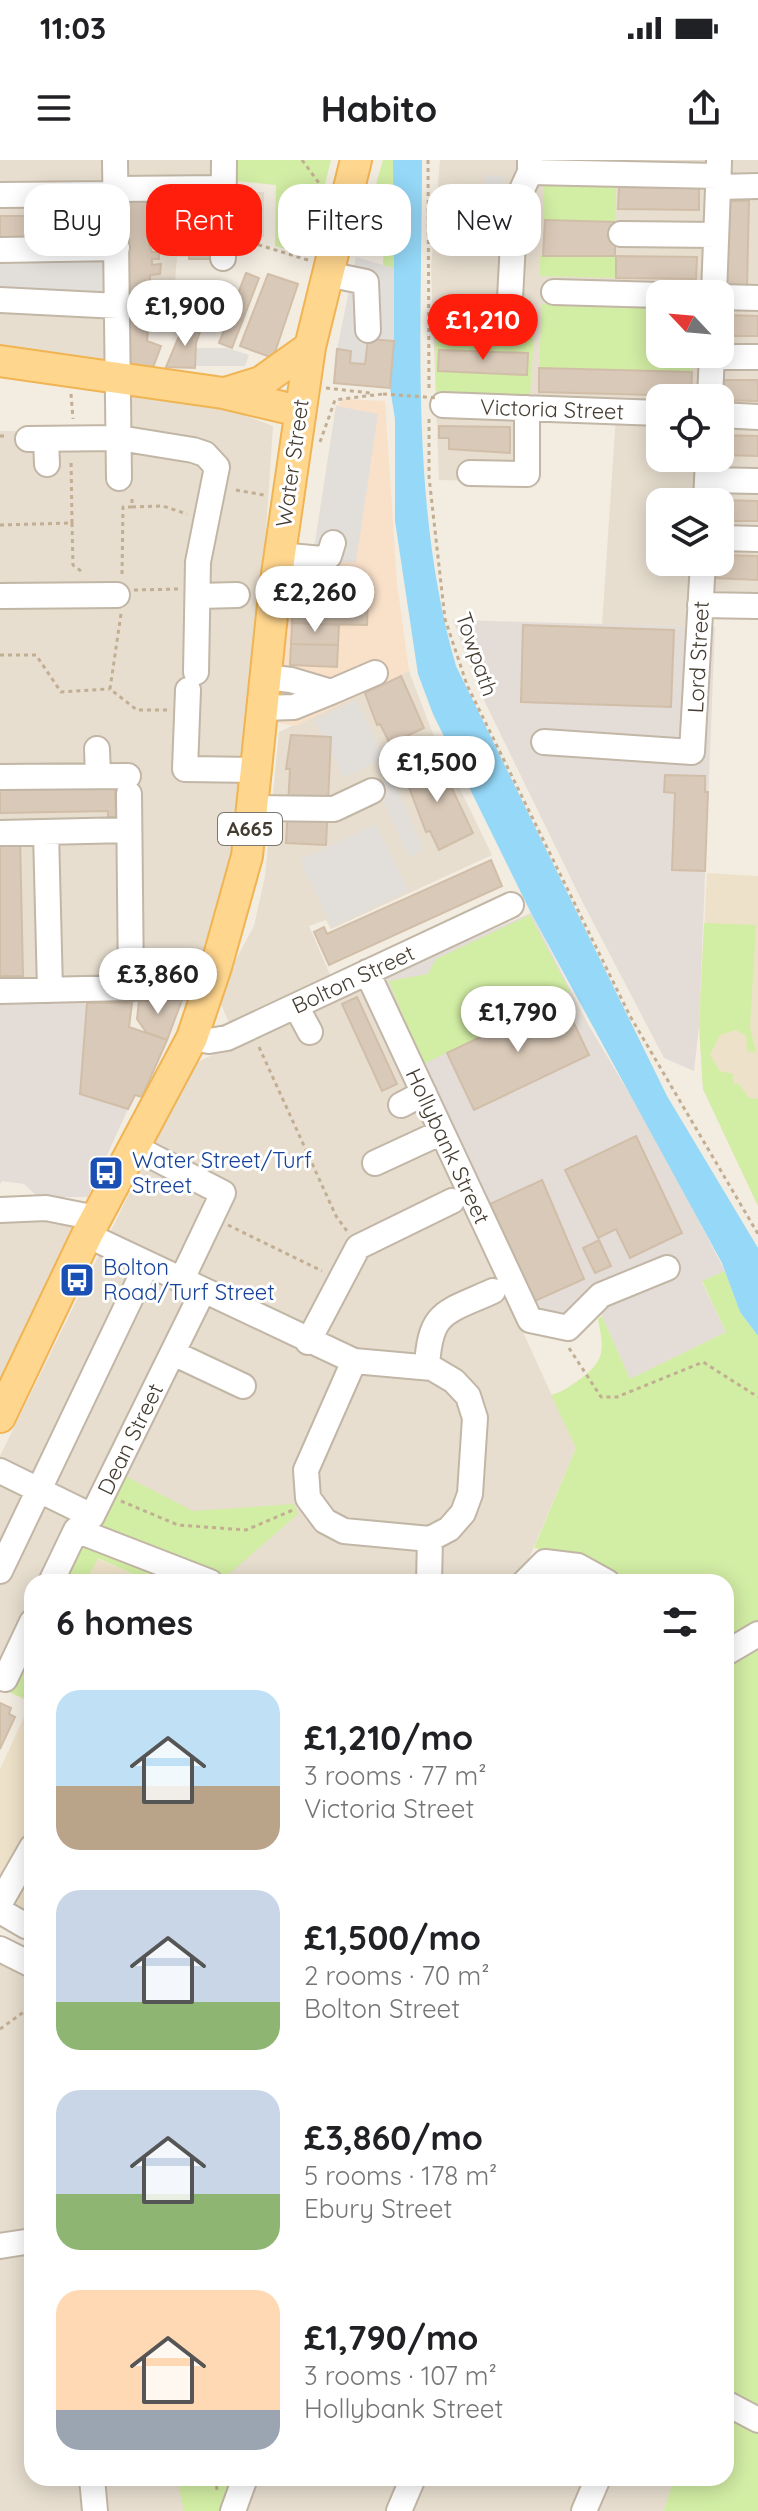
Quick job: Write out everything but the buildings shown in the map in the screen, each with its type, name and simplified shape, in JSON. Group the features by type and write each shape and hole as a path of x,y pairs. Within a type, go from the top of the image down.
{"main road":[{"name":"Water Street","path":"350,184 356,160"},
{"name":"Water Street","path":"92,1227 192,1038 247,856 279,555 297,425 310,347 331,256"},
{"path":"223,393 261,382 310,347"},
{"path":"0,361 223,393 297,425"},
{"name":"A665","path":"0,1417 92,1227"}],"street":[{"path":"115,160 116,184"},
{"path":"224,160 224,184"},
{"path":"453,317 505,319 509,313 515,205 530,166 617,167 718,174 758,186"},
{"path":"714,280 718,174"},
{"path":"0,195 24,194"},
{"path":"621,234 716,235"},
{"path":"0,250 24,250"},
{"path":"117,256 119,478"},
{"path":"328,270 366,282 368,330"},
{"path":"554,292 646,295"},
{"path":"734,297 758,298"},
{"path":"0,300 118,306"},
{"path":"734,356 758,357"},
{"name":"Victoria Street","path":"435,405 646,412"},
{"path":"470,473 527,474 527,408"},
{"path":"734,416 758,417"},
{"path":"47,464 37,439 119,438 205,454 217,467 226,488 207,523 198,562 198,622 189,696 185,769 256,770"},
{"path":"707,480 758,481"},
{"path":"734,538 758,539"},
{"path":"279,555 322,559 329,556 333,543"},
{"path":"81,571 81,596"},
{"name":"Lord Street","path":"544,742 692,752 702,576"},
{"path":"198,592 237,595"},
{"path":"0,596 120,593"},
{"path":"700,605 758,606"},
{"path":"262,708 294,707 375,673"},
{"path":"265,677 291,680 331,692"},
{"path":"97,749 98,776"},
{"path":"0,777 98,776 128,785 131,988"},
{"path":"252,808 334,809 372,791"},
{"path":"0,833 129,830"},
{"path":"46,832 50,990"},
{"name":"Bolton Street","path":"192,1038 218,1041 250,1028 511,905"},
{"name":"Hollybank Street","path":"367,972 530,1320 568,1328 601,1295 667,1268"},
{"path":"0,991 210,986"},
{"path":"296,1006 310,1032"},
{"path":"401,1105 424,1093"},
{"path":"375,1163 442,1132"},
{"name":"Dean Street","path":"55,1574 103,1493 173,1353 212,1217 223,1193 134,1147"},
{"path":"308,1342 358,1247 452,1201"},
{"path":"0,1210 46,1208 92,1227 147,1264 308,1342 354,1361 427,1367 454,1381 468,1396 475,1418 470,1494 463,1513 449,1529 430,1539 344,1531 325,1521 310,1501 306,1470 354,1361"},
{"path":"0,1571 147,1264"},
{"path":"427,1367 429,1335 441,1314 493,1291"},
{"path":"173,1353 243,1386"},
{"path":"0,1471 39,1490 84,1523 193,1574"},
{"path":"429,1574 430,1539"},
{"path":"533,1574 545,1562 578,1566 592,1574"},
{"path":"734,1648 758,1634"},
{"path":"5,1679 24,1639"},
{"path":"0,1903 24,1861"},
{"path":"0,1911 24,1925"},
{"path":"0,1949 24,1961"},
{"path":"0,2246 24,2242"},
{"path":"734,2407 758,2420"},
{"path":"93,2486 95,2511"},
{"path":"233,2511 242,2486"},
{"path":"399,2511 410,2486"}],"path":[{"path":"302,160 319,184"},
{"name":"Towpath","path":"428,160 435,405 429,477 445,619 467,685 630,1016 758,1234"},
{"path":"262,247 328,270"},
{"path":"70,371 73,565 81,571"},
{"path":"331,388 383,394 435,405"},
{"path":"297,425 322,442 335,400 365,397 370,393"},
{"path":"119,478 131,478 132,507"},
{"path":"226,488 287,499"},
{"path":"110,689 120,638 123,507 170,507 207,523"},
{"path":"0,525 72,523"},
{"path":"120,593 198,592"},
{"path":"0,655 36,655 61,692 110,689 137,710 189,696"},
{"path":"250,1028 300,1131 336,1216 358,1247"},
{"path":"212,1217 340,1280"},
{"path":"585,1374 601,1397 617,1397 703,1362 758,1397"},
{"path":"103,1493 178,1525 246,1530 310,1501"},
{"path":"0,2029 24,2012"}],"shaded area":[{"path":"0,160 104,160 105,184 24,184 24,256 107,256 110,368 0,350"},
{"path":"126,160 214,160 214,184 146,184 146,256 214,256 177,257 172,316 129,312 130,184 126,184"},
{"path":"440,160 758,160 758,602 688,604 687,626 602,625 617,401 535,398 532,483 439,480 432,256 541,256 541,184 438,184"},
{"path":"485,175 504,176 504,184 485,184"},
{"path":"262,192 264,192 262,237"},
{"path":"356,257 393,268 394,341 368,339 365,364 350,363 351,351 337,349"},
{"path":"101,260 103,297 0,293 0,261"},
{"path":"196,348 227,348 249,355 245,366 196,366"},
{"path":"129,389 242,414 273,426 257,666 234,854 197,980 0,985 0,431 107,432"},
{"path":"344,399 385,401 397,584 409,671 295,726 274,722 291,567 312,561 336,406"},
{"path":"336,406 378,414 356,562 312,562"},
{"path":"453,620 715,627 699,1025 694,1071 664,1058 582,901 480,692"},
{"path":"409,671 431,729 492,855 331,929 326,920 309,926 331,977 231,1027 220,1002 228,974 254,926 265,876 279,732"},
{"path":"356,700 385,758 344,778 315,720"},
{"path":"392,778 424,850 409,857 376,785"},
{"path":"376,824 408,890 332,927 300,860"},
{"path":"707,873 758,876 758,1206 703,1089 699,1025"},
{"path":"531,913 589,1026 653,1133 725,1271 702,1282 726,1332 630,1379 595,1300 522,1330 364,985"},
{"path":"364,985 576,1448 522,1574 201,1574 71,1529 49,1574 24,1574 24,1624 0,1673 0,1456 193,1064"},
{"path":"0,1003 87,1003 80,1094 128,1109 88,1197 38,1197 24,1184 2,1181 0,1184"},
{"path":"46,1219 79,1229 0,1391 0,1221"},
{"path":"97,1558 132,1574 90,1574"},
{"path":"24,1717 24,1914 0,1899 0,1769"},
{"path":"0,1964 24,1976 24,2486 672,2486 664,2511 0,2511"}],"green space":[{"path":"236,160 331,160 325,184 278,184 278,247 275,246 276,185 236,181"},
{"path":"383,160 393,160 393,184 376,184"},
{"path":"544,186 616,187 615,222 543,220"},
{"path":"383,256 393,256 393,268 383,265"},
{"path":"540,256 616,256 616,278 540,276"},
{"path":"542,304 646,308 646,368 692,368 692,372 539,368"},
{"path":"436,329 534,332 530,395 436,391","holes":["440,350 527,353 526,375 439,371"]},
{"path":"530,915 570,992 422,1065 389,981 428,974 436,959"},
{"path":"704,923 756,925 750,1027 756,1053 747,1051 746,1036 736,1030 720,1035 710,1055 720,1071 733,1074 733,1085 738,1083 749,1098 758,1099 758,1206 703,1089 699,1025"},
{"path":"725,1271 740,1312 758,1336 758,1624 734,1638 734,1574 608,1574 581,1557 534,1548 576,1448 551,1395 579,1380 598,1360 602,1347 598,1319 602,1316 630,1379 726,1332 702,1281"},
{"path":"125,1476 193,1511 294,1504 298,1514 229,1574 209,1574 96,1534"},
{"path":"77,1540 165,1574 133,1574 98,1558 90,1574 61,1574"},
{"path":"758,1644 758,2412 734,2400 734,1658"},
{"path":"24,1654 24,1699 7,1691"},
{"path":"734,2417 758,2430 758,2511 664,2511 672,2486 734,2486"},
{"path":"179,2486 230,2486 223,2511 184,2511"}],"water":[{"path":"393,160 422,160 420,351 425,479 441,605 456,666 667,1096 758,1248 758,1336 740,1312 722,1263 531,913 433,714 418,674 395,521 395,419 390,388 394,341 394,256 411,256 411,184 393,184"}],"place":[{"name":"Water Street/Turf Street","path":"106,1173"},
{"name":"Bolton Road/Turf Street","path":"77,1280"}]}
